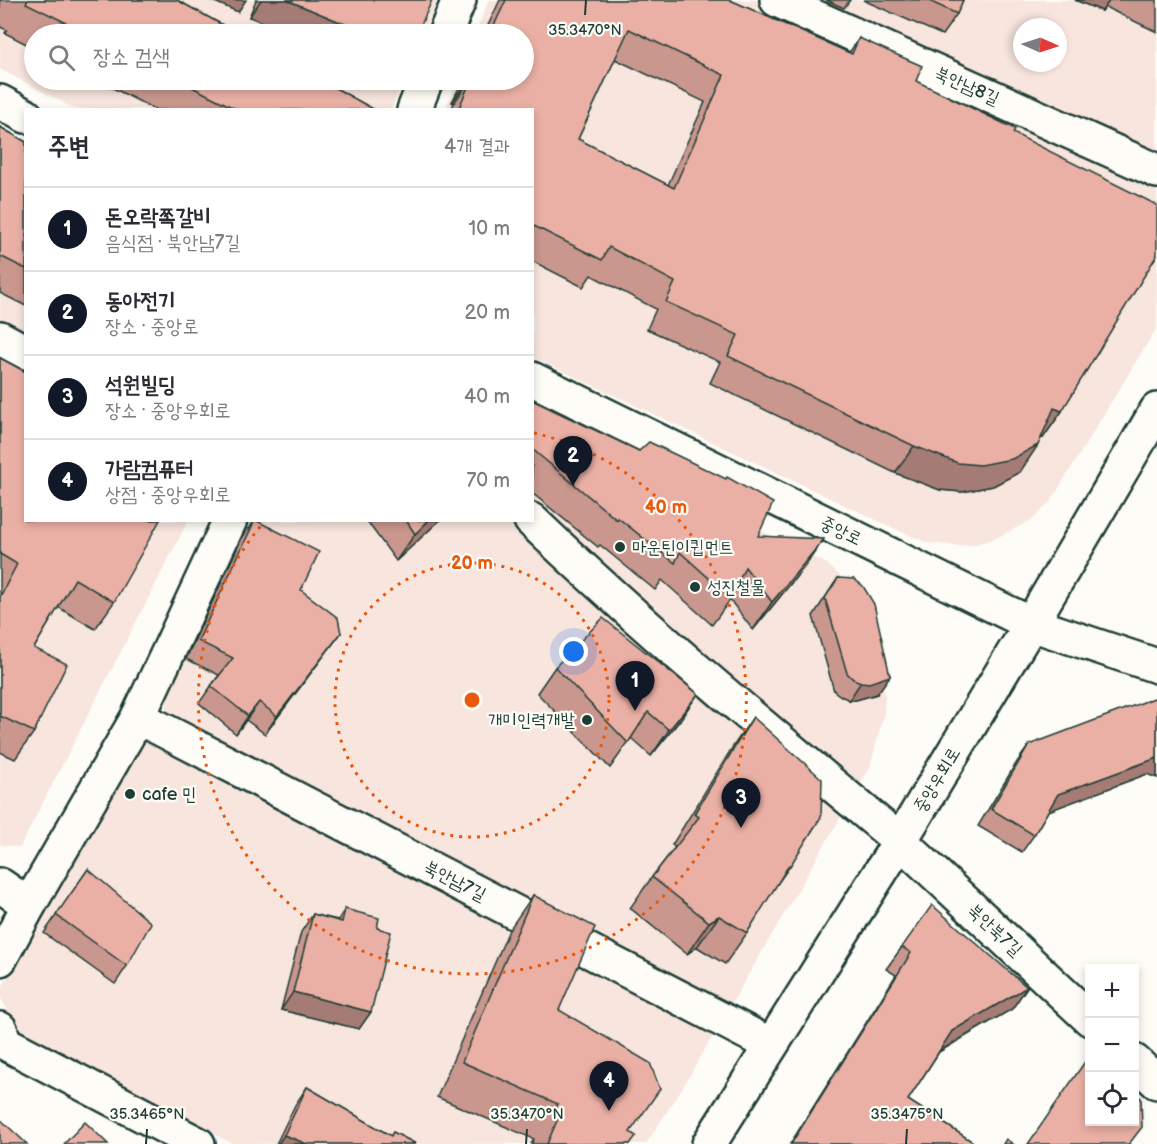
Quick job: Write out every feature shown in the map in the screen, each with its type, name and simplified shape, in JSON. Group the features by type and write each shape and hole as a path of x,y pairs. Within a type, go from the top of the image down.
{"street":[{"path":"449,24 459,0"},
{"name":"북안남8길","path":"777,0 1157,171"},
{"path":"415,108 422,90"},
{"path":"0,102 24,115"},
{"path":"0,338 24,351"},
{"name":"중앙로","path":"534,380 1031,624 1157,666"},
{"name":"중앙우회로","path":"709,1144 900,841 1157,410"},
{"path":"0,959 138,717 229,522"},
{"name":"북안북7길","path":"533,522 730,699 900,841 1088,1018"},
{"name":"북안남7길","path":"138,717 771,1045"},
{"path":"0,885 29,905"},
{"path":"0,1029 5,1042 198,1144"},
{"path":"1139,1066 1157,1082"}],"shaded area":[{"path":"0,0 438,0 427,24 24,24 24,82 0,69"},
{"path":"489,0 1157,0 1157,327 1051,501 1032,520 996,538 975,544 958,546 928,543 534,357 534,108 446,108 453,90 534,90 534,24 479,24"},
{"path":"39,90 400,90 392,108 73,108"},
{"path":"0,152 24,166 24,522 187,522 20,847 0,845"},
{"path":"534,416 827,564 853,588 882,666 885,697 884,713 870,767 684,1085 646,1144 233,1144 19,1029 0,997 0,992 53,889 130,748 142,748 167,714 164,689 256,522 534,522"}],"building":[{"path":"28,0 177,0 221,24 69,24 26,3"},
{"path":"287,0 432,0 421,24 345,24"},
{"path":"506,0 730,0 852,54 859,38 922,66 916,81 1015,129 1013,133 1157,205 1157,255 1062,411 1054,408 1038,445 1012,459 980,465 958,463 914,446 728,356 738,335 666,302 675,282 609,247 602,260 534,226 534,108 459,108 467,90 534,90 534,24 495,24","holes":["629,29 724,75 674,188 578,139"]},
{"path":"927,0 963,0 957,14"},
{"path":"198,90 339,90 371,108 234,108"},
{"path":"0,127 24,141 24,268 0,256"},
{"path":"0,358 24,371 24,522 159,522 114,602 75,579 34,648 67,664 34,732 0,716 0,597 17,564 0,554"},
{"path":"534,401 639,451 649,442 726,479 727,477 773,503 758,536 824,539 772,602 745,567 731,598 680,552 675,563 618,518 617,520 534,451"},
{"path":"254,522 259,522 319,552 301,590 338,618 341,633 277,716 259,702 248,716 211,686 233,658 198,641"},
{"path":"407,522 427,522 415,534"},
{"path":"838,578 854,579 863,586 874,604 890,676 869,683 853,679 847,673 825,598"},
{"path":"603,618 698,694 669,730 648,712 628,743 555,667"},
{"path":"1157,697 1157,758 1058,794 1034,835 991,809 1029,745"},
{"path":"753,717 822,779 821,817 747,933 719,916 709,922 652,877 699,817 694,814"},
{"path":"88,869 151,923 127,966 56,915"},
{"path":"533,895 595,927 559,1010 650,1063 660,1089 630,1132 636,1136 630,1144 547,1144 559,1116 553,1112 558,1104 462,1062"},
{"path":"932,905 1027,987 952,1031 908,1100 976,1144 791,1144 911,953 902,947"},
{"path":"345,909 379,918 377,928 391,932 371,1012 293,992 313,914 342,922"},
{"path":"1085,1062 1085,1126 1139,1126 1139,1097 1141,1098 1142,1127 1129,1144 1028,1144"},
{"path":"307,1087 391,1136 393,1132 416,1144 307,1144 284,1135"},
{"path":"0,1119 27,1144 0,1144"},
{"path":"85,1122 108,1144 64,1144"},
{"path":"1006,1139 1013,1144 1003,1144"}],"place":[{"name":"동아전기","path":"573,486"},
{"name":"마운틴이큅먼트","path":"620,547"},
{"name":"성진철물","path":"695,587"},
{"name":"돈오락쪽갈비","path":"635,711"},
{"name":"개미인력개발","path":"587,720"},
{"name":"cafe 민","path":"130,794"},
{"name":"석원빌딩","path":"741,828"},
{"name":"가람컴퓨터","path":"609,1111"}]}
